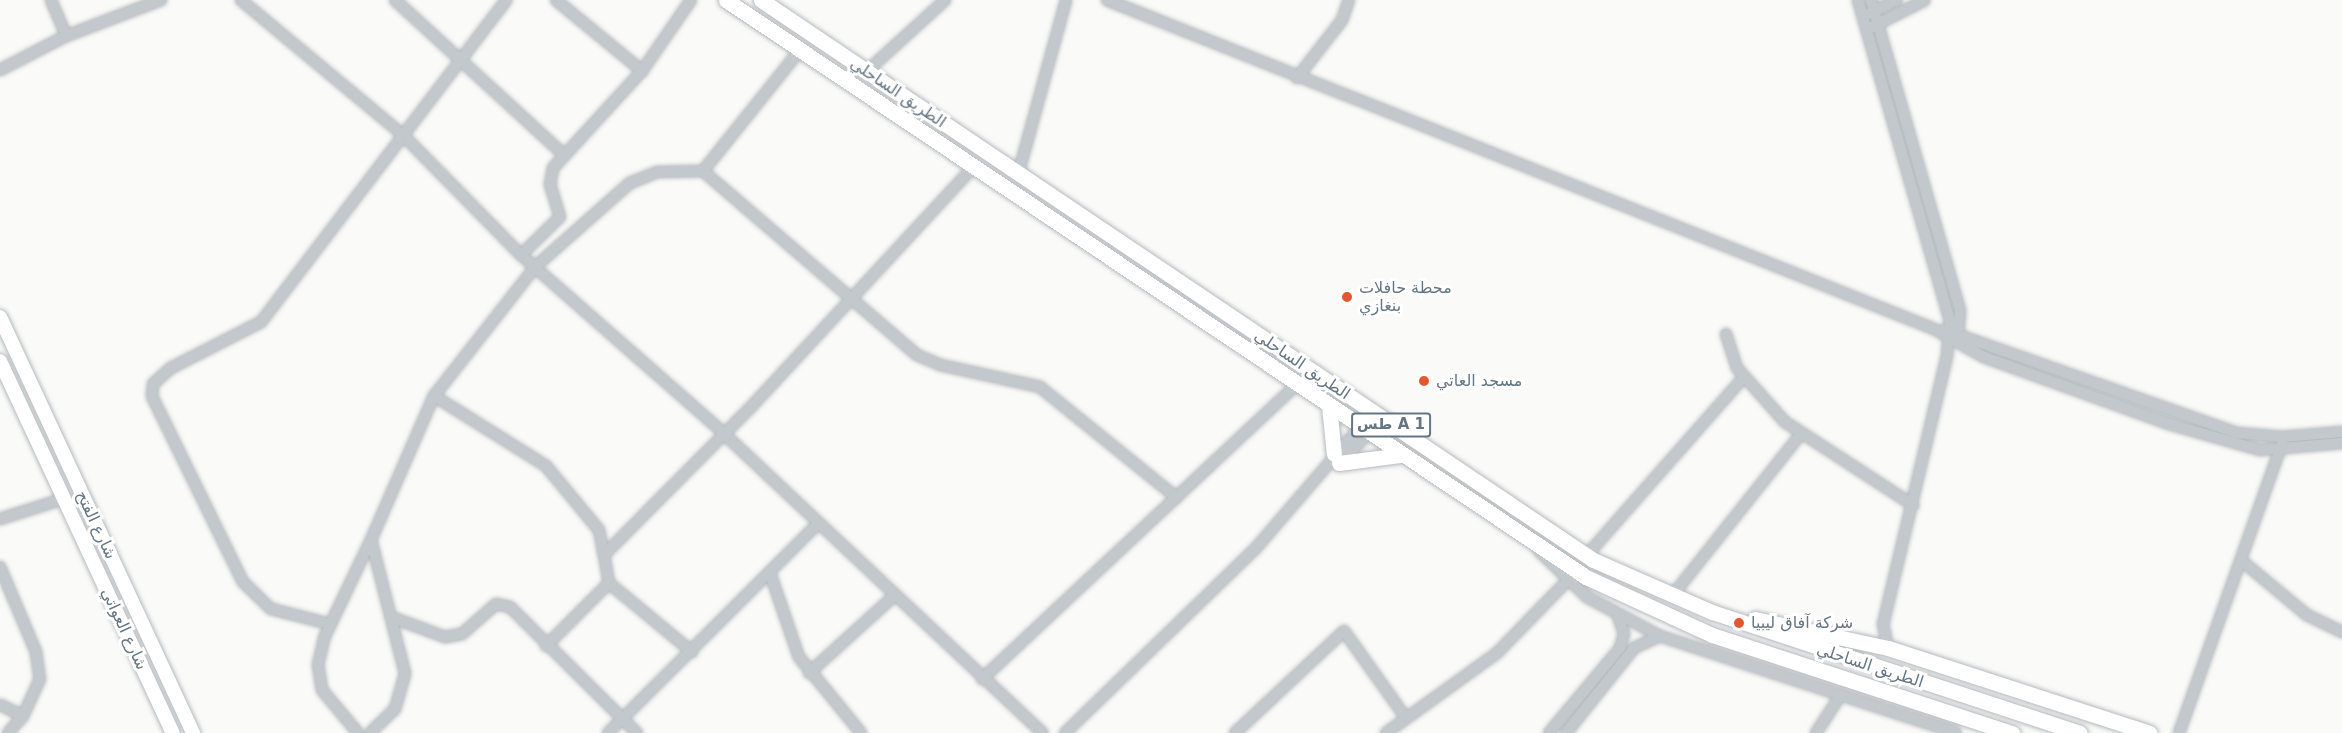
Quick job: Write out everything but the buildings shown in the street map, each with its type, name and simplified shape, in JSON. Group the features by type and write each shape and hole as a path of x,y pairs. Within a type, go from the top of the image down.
{"highway":[{"name":"الطريق الساحلي","path":"726,0 1533,545 1586,577 1712,635 2012,733"},
{"name":"الطريق الساحلي","path":"761,0 866,72 1019,171 1587,555 1672,596 1712,612 2080,733"},
{"path":"1329,406 1337,458 1401,455"},
{"path":"1712,612 1887,648 2150,733"}],"main road":[{"name":"شارع الفتح","path":"0,317 3,333 193,733"},
{"name":"شارع العواتي","path":"0,361 173,733"}],"street":[{"path":"51,0 66,36"},
{"path":"0,70 66,36 161,0"},
{"path":"241,0 259,5 402,134 521,255 722,432 982,679 1043,733"},
{"path":"395,0 464,60 564,155"},
{"path":"330,624 271,609 243,582 152,396 153,384 171,368 261,322 402,134 464,60 506,0"},
{"path":"556,0 642,71"},
{"path":"521,255 560,217 550,176 564,155 642,71 691,0"},
{"path":"866,72 945,0"},
{"path":"1019,171 1066,0"},
{"path":"1107,0 1297,78 1934,330 2215,427 2282,437 2342,442"},
{"path":"1297,78 1342,20 1349,0"},
{"path":"1858,0 1925,204"},
{"path":"1871,0 1925,204 1954,337 1947,356 1883,624 1887,648"},
{"path":"1863,17 1897,0"},
{"path":"1867,30 1926,0"},
{"path":"703,171 800,50"},
{"path":"604,555 722,432 752,406 850,296 973,167"},
{"path":"358,733 332,706 318,678 330,624 371,540 434,396 535,267 630,183 672,170 703,171 917,355 940,365 1040,387 1177,498"},
{"path":"1726,334 1744,377 1801,434 1913,505"},
{"path":"1954,337 2209,438 2281,450 2342,442"},
{"path":"1587,555 1744,377"},
{"path":"982,679 1297,384"},
{"path":"434,396 546,466 599,530 609,583 692,652"},
{"path":"1065,733 1256,548 1364,430"},
{"path":"1672,596 1801,434"},
{"path":"2179,733 2281,450 2282,437"},
{"path":"0,519 63,499"},
{"path":"608,733 692,652 818,524"},
{"path":"370,733 395,709 405,688 404,658 371,540"},
{"path":"1533,545 1568,581 1618,615 1660,636 1949,732"},
{"path":"2242,561 2307,615 2342,632"},
{"path":"0,567 36,652 40,679 23,716 8,733"},
{"path":"770,573 809,673 861,733"},
{"path":"1386,733 1497,653 1568,581"},
{"path":"546,646 609,583"},
{"path":"809,673 894,596"},
{"path":"391,617 445,637 462,634 490,607 502,604 637,733"},
{"path":"1549,733 1620,648 1624,634 1618,615"},
{"path":"1235,733 1344,631 1406,718"},
{"path":"1566,733 1634,648 1660,636"},
{"path":"1816,733 1840,696"},
{"path":"0,705 23,716"}],"place":[{"name":"محطة حافلات بنغازي","path":"1347,297"},
{"name":"مسجد العاتي","path":"1424,381"},
{"name":"شركة آفاق ليبيا","path":"1739,623"}]}
